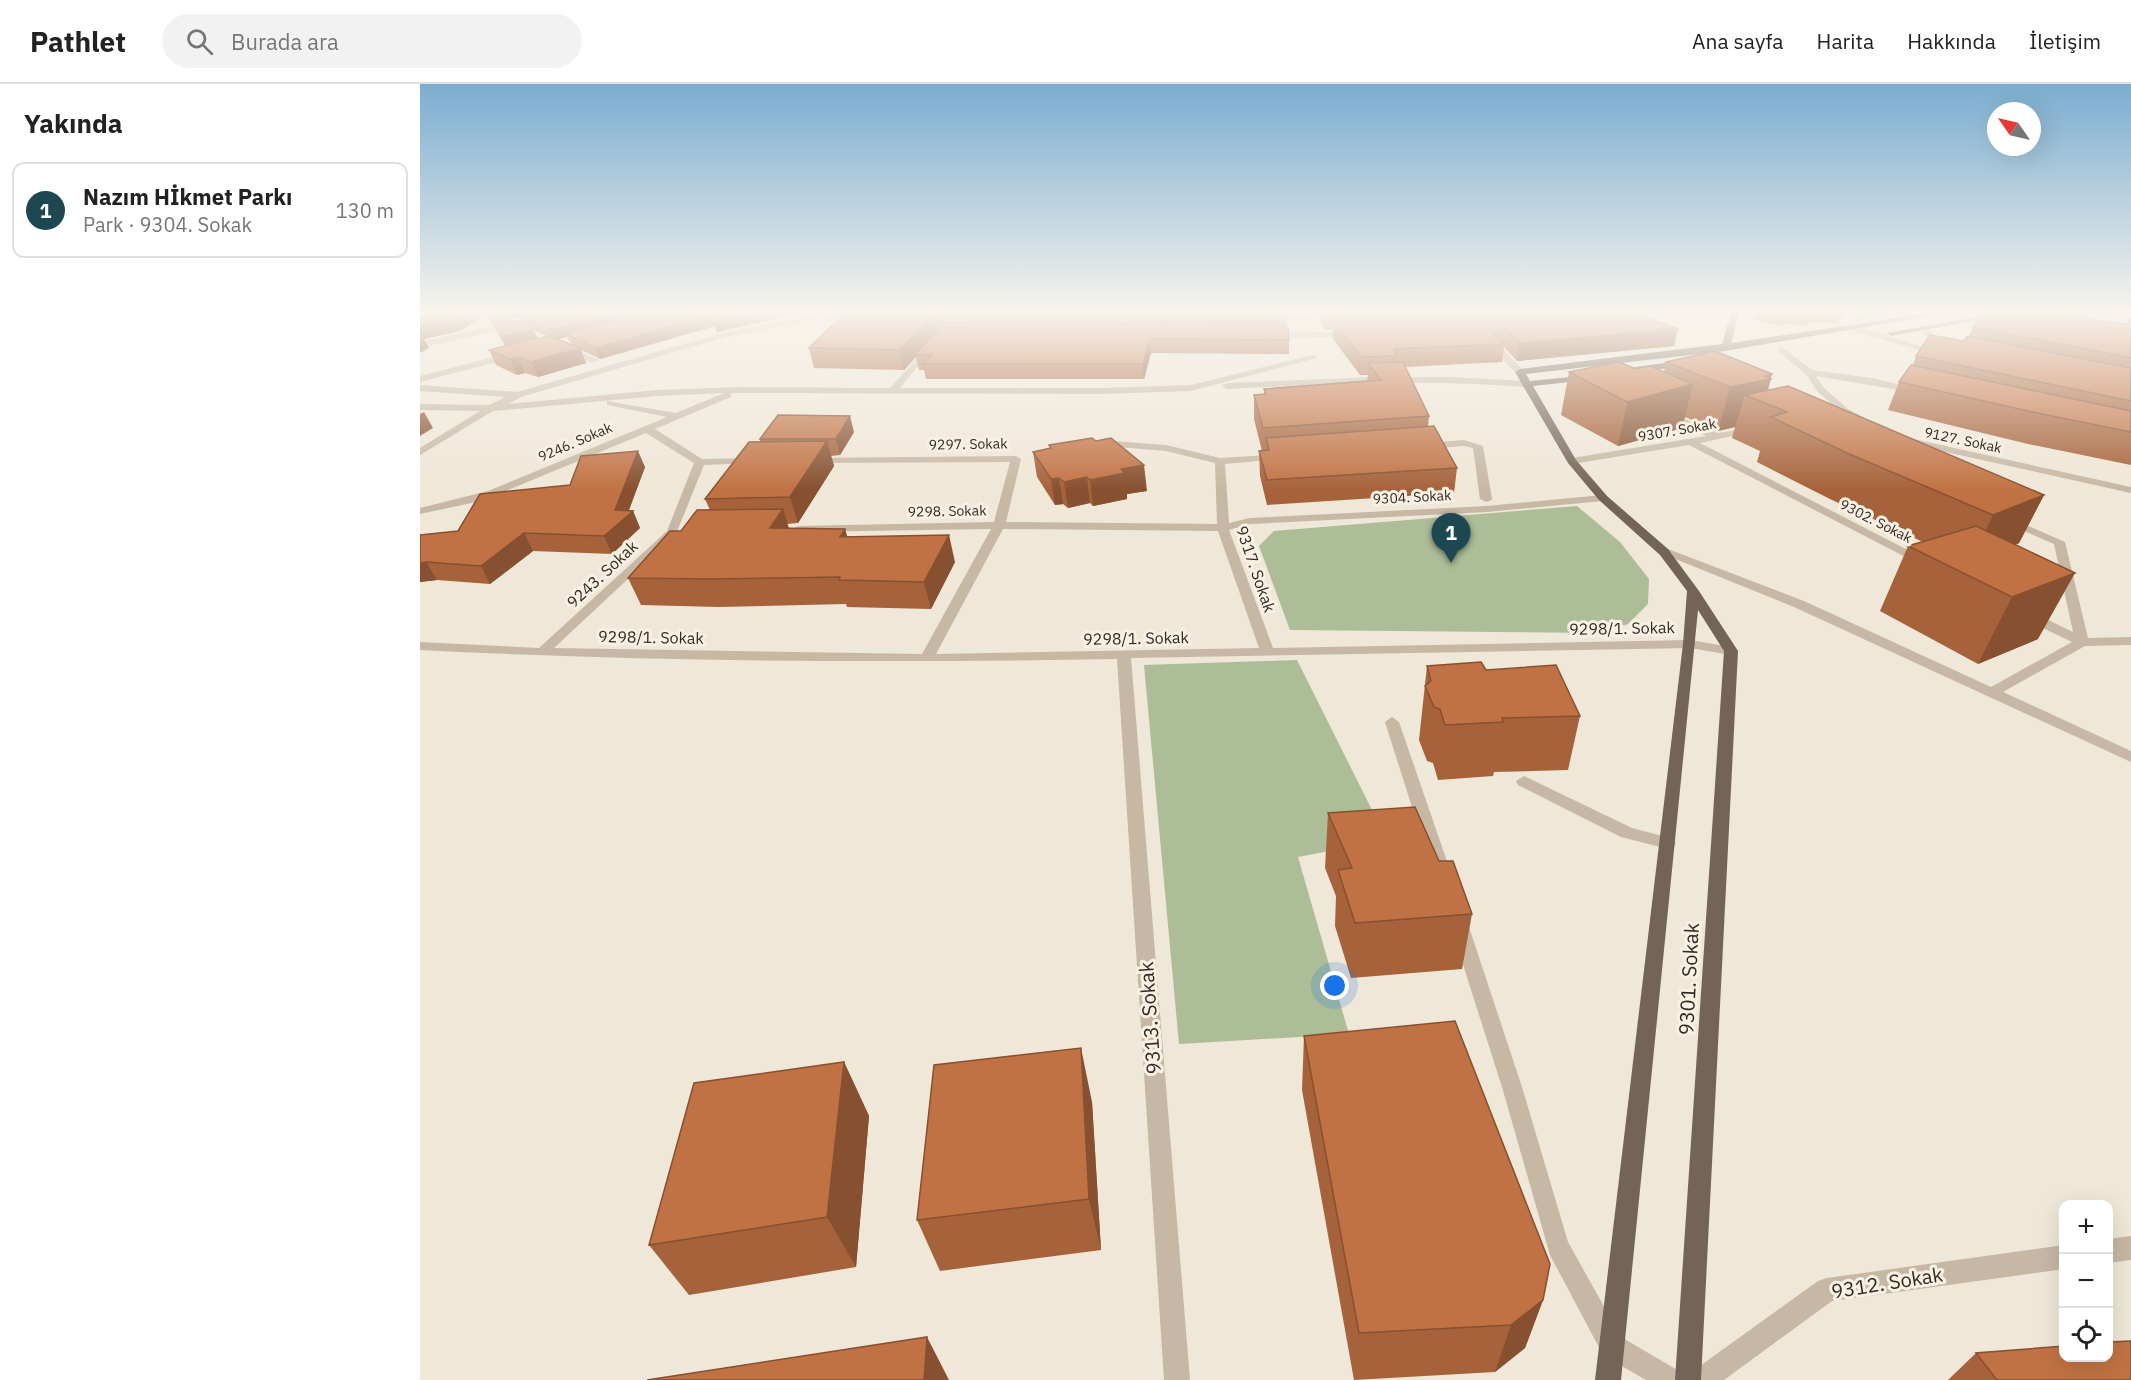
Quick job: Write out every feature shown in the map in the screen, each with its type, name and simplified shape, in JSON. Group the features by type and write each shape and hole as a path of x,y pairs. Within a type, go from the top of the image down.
{"main road":[{"path":"1533,370 1520,372 1572,461 1603,498 1664,552 1693,591 1731,651"},
{"path":"1619,373 1636,370"},
{"path":"1525,384 1595,376"},
{"name":"9301. Sokak","path":"1608,1380 1690,644 1693,591"},
{"name":"9301. Sokak","path":"1688,1380 1731,651"}],"street":[{"path":"420,379 453,370"},
{"path":"420,452 491,408 518,395 603,370"},
{"path":"892,390 909,370"},
{"path":"420,407 491,408 657,393 740,390 1191,388 1310,370"},
{"path":"1191,388 1310,370"},
{"path":"1342,370 1525,384"},
{"path":"1467,379 1520,372"},
{"path":"1809,372 1872,381 1929,393"},
{"path":"1809,372 1820,388 1845,411 1874,425"},
{"path":"420,388 518,395"},
{"name":"9246. Sokak","path":"420,511 482,496 740,390"},
{"path":"595,400 677,416"},
{"path":"1658,410 1718,436"},
{"name":"9307. Sokak","path":"1572,461 1690,442 1763,427"},
{"path":"646,428 700,462 771,461"},
{"name":"9127. Sokak","path":"1894,434 1914,443 2131,490"},
{"path":"1082,442 1166,448 1220,461 1290,456"},
{"name":"9302. Sokak","path":"1690,442 1934,567"},
{"path":"1418,446 1464,443 1478,446 1486,499"},
{"name":"9297. Sokak","path":"794,461 1022,457 999,525 927,658"},
{"name":"9317. Sokak","path":"1220,461 1223,528 1268,651"},
{"name":"9243. Sokak","path":"542,652 677,532 700,462"},
{"name":"9304. Sokak","path":"1223,528 1250,521 1487,509 1603,498"},
{"path":"2004,518 2059,542 2082,642"},
{"name":"9298. Sokak","path":"788,529 999,525 1223,528"},
{"path":"1664,552 1799,604 2131,757"},
{"path":"2018,610 2082,642 2131,641"},
{"path":"1991,693 2082,642"},
{"name":"9298/1. Sokak","path":"542,652 927,658 1690,644 1731,651"},
{"path":"420,646 542,652"},
{"name":"9313. Sokak","path":"1124,655 1177,1380"},
{"path":"1392,722 1447,888"},
{"path":"1524,781 1627,832 1668,843"},
{"path":"1454,910 1512,1087 1558,1247 1612,1346 1670,1380"},
{"path":"2113,1250 2131,1248"},
{"name":"9312. Sokak","path":"1702,1380 1827,1290 2059,1258"}],"green space":[{"path":"1577,506 1620,542 1649,579 1648,604 1628,624 1599,633 1290,630 1259,546 1274,531"},
{"path":"1297,660 1387,840 1298,857 1349,1034 1179,1044 1144,665"}],"building":[{"path":"1374,370 1407,370 1429,416 1263,428 1254,395 1266,394 1264,389 1381,380"},
{"path":"1661,370 1693,384 1627,402 1569,372"},
{"path":"1688,370 1763,370 1772,374 1765,376 1771,379 1730,387"},
{"path":"1907,370 1937,370 2131,411 2131,432 2042,414 1899,382"},
{"path":"1985,370 2131,370 2131,401"},
{"path":"1788,386 2044,495 1993,515 1847,453 1771,417 1787,412 1745,395"},
{"path":"778,415 850,416 836,439 760,439"},
{"path":"1434,426 1457,468 1267,480 1259,451 1269,450 1266,438"},
{"path":"1092,438 1096,441 1111,438 1144,465 1121,469 1125,473 1090,480 1087,477 1064,482 1059,478 1051,479 1033,452 1051,448 1049,445"},
{"path":"827,441 790,497 705,499 749,442"},
{"path":"638,451 615,510 633,511 604,536 524,533 481,566 420,563 420,535 458,531 480,494 570,485 581,456"},
{"path":"783,509 770,528 845,529 840,537 949,535 924,582 839,580 840,577 628,578 670,531 681,531 697,510"},
{"path":"1976,526 2075,573 2012,597 1908,546"},
{"path":"1481,662 1486,670 1556,665 1580,716 1502,718 1503,722 1445,725 1440,709 1434,707 1425,686 1431,681 1427,666"},
{"path":"1415,807 1439,861 1453,861 1472,914 1355,923 1338,870 1352,868 1328,813"},
{"path":"1455,1021 1550,1264 1543,1300 1511,1325 1359,1333 1304,1036"},
{"path":"1081,1048 1089,1199 917,1220 934,1065"},
{"path":"844,1062 827,1217 649,1245 694,1083"},
{"path":"927,1337 924,1380 647,1380"},
{"path":"2131,1341 2131,1380 1997,1380 1976,1353 2059,1346 2059,1362 2113,1362 2113,1342"}],"place":[{"name":"Nazım Hİkmet Parkı","path":"1451,563"}]}
